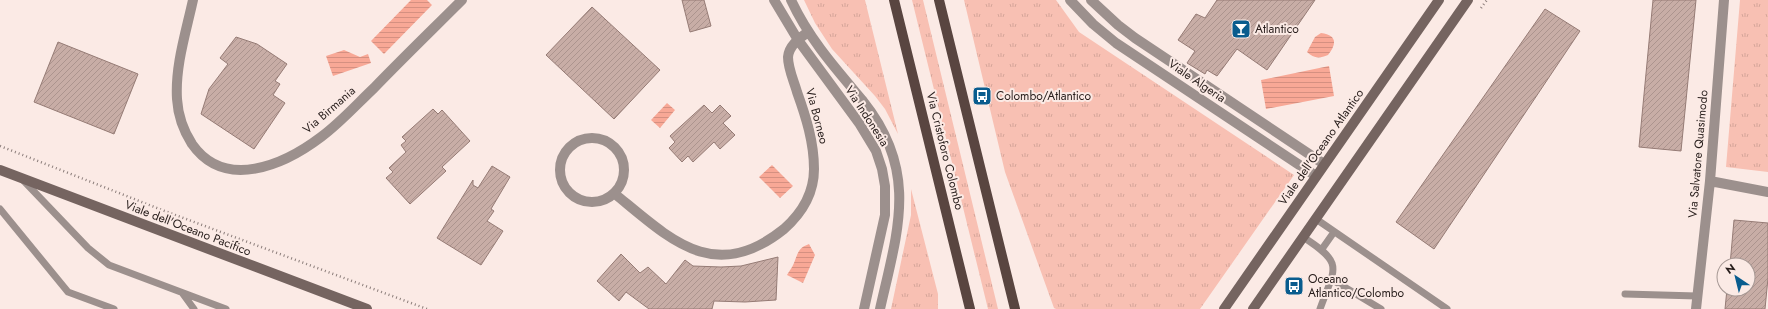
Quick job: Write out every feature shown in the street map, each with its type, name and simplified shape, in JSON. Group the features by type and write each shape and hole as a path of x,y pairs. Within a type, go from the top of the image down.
{"main road":[{"name":"Via Cristoforo Colombo","path":"894,0 970,308"},
{"path":"939,0 1014,304 1021,309"},
{"name":"Viale dell'Oceano Atlantico","path":"1224,309 1439,0"},
{"path":"1253,309 1468,0"},
{"name":"Viale dell'Oceano Pacifico","path":"0,170 367,309"}],"street":[{"name":"Via Birmania","path":"193,0 178,82 178,100 182,125 196,148 212,164 228,169 246,169 261,167 278,161 321,137 345,116 462,0"},
{"name":"Via Indonesia","path":"774,0 798,40 860,123 876,151 882,169 885,186 885,215 864,309"},
{"name":"Via Indonesia","path":"791,0 808,32 879,124 889,143 896,166 900,196 900,218 880,309"},
{"name":"Viale Algeria","path":"1070,0 1099,29 1150,65 1316,176"},
{"name":"Viale Algeria","path":"1091,0 1118,25 1324,164"},
{"name":"Via Salvatore Quasimodo","path":"1696,309 1710,181 1724,0"},
{"name":"Via Borneo","path":"615,194 672,239 692,249 715,255 735,254 749,249 764,242 788,224 802,210 806,203 812,188 814,174 814,152 810,133 789,65 790,50 798,40 808,32"},
{"path":"1150,65 1158,53"},
{"path":"594,138 605,140 614,146 621,154 624,164 623,180 615,194 606,200 596,203 585,202 571,195 562,182 560,171 561,161 566,151 574,144 584,139 594,138"},
{"path":"1710,181 1768,192"}],"lane":[{"path":"20,178 88,248 103,261 115,268 226,309"},
{"path":"0,209 68,292 114,309"},
{"path":"1316,219 1447,309"},
{"path":"1322,249 1334,232"},
{"path":"1303,237 1322,249 1331,259 1334,266 1320,309"},
{"path":"1331,279 1381,309"},
{"path":"181,292 194,309"},
{"path":"1625,294 1697,296"}],"path":[{"path":"0,146 162,210 427,309"}],"green space":[{"path":"804,0 865,0 898,134 885,109 875,96 832,49 815,23"},
{"path":"912,0 923,0 998,309 988,309"},
{"path":"964,0 1056,0 1079,32 1294,175 1200,309 1054,308 1005,172"},
{"path":"1740,0 1768,0 1768,172 1726,167"},
{"path":"911,189 938,294 938,309 891,309 911,215"}],"shaded area":[{"path":"411,0 427,0 432,5 384,54 371,41"},
{"path":"1321,33 1333,38 1333,47 1328,55 1322,57 1312,56 1307,52 1315,37"},
{"path":"344,50 360,57 368,54 371,63 333,76 326,56"},
{"path":"1329,66 1334,96 1266,109 1261,80"},
{"path":"667,103 675,110 660,128 651,120"},
{"path":"772,165 793,186 780,198 759,177"},
{"path":"809,244 815,255 803,283 787,275 799,251"}],"building":[{"path":"682,0 704,0 711,26 690,32"},
{"name":"Atlantico","path":"1217,0 1315,0 1267,70 1237,49 1217,76 1207,70 1205,74 1187,63 1195,51 1178,40 1196,14 1205,18"},
{"path":"1653,0 1696,0 1681,151 1639,147"},
{"path":"592,7 660,70 614,119 546,55"},
{"path":"1545,9 1580,31 1434,249 1396,222"},
{"path":"236,37 257,44 287,64 275,81 280,84 273,95 285,103 254,149 201,114 209,89 228,64 220,58"},
{"path":"58,42 138,74 114,134 34,102"},
{"path":"704,105 712,113 720,105 731,116 723,123 735,135 720,149 714,142 693,162 688,156 682,162 669,148 675,142 670,136"},
{"path":"433,109 438,114 442,110 470,141 442,167 446,171 410,204 386,178 393,172 389,168 406,152 401,145 406,141 402,137"},
{"path":"492,166 510,177 491,209 494,211 487,221 503,231 481,265 437,238 473,180 473,185 478,188"},
{"path":"1734,220 1768,223 1768,278 1765,309 1725,309 1726,297 1756,297 1756,257 1731,257"},
{"path":"621,254 640,273 648,267 666,284 685,260 693,266 721,267 741,266 778,257 776,300 745,302 714,301 712,309 649,309 626,292 619,301 597,281"}],"place":[{"name":"Atlantico","path":"1241,29"},
{"name":"Colombo/Atlantico","path":"982,96"},
{"name":"Oceano Atlantico/Colombo","path":"1294,286"}]}
